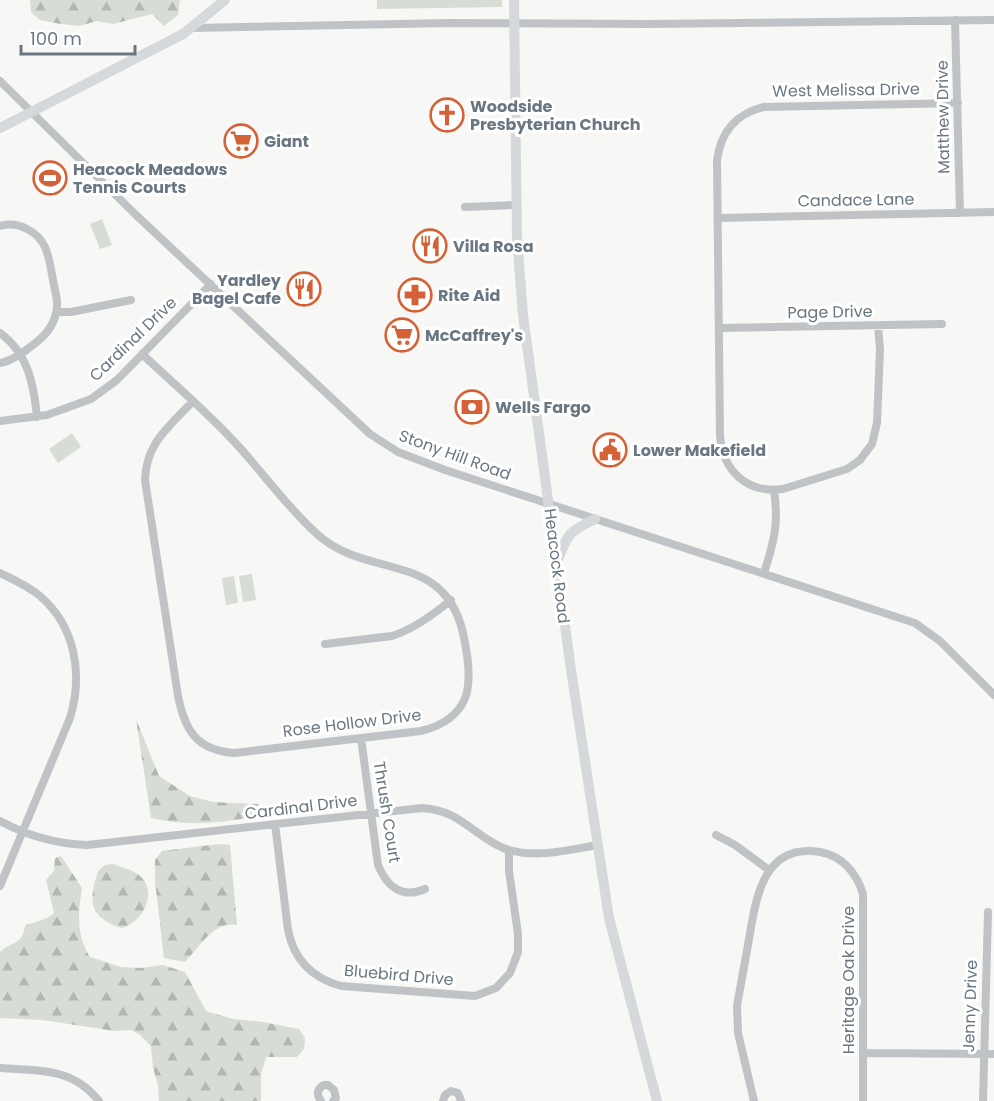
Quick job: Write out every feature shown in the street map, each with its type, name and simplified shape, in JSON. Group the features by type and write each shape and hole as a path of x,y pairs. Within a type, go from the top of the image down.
{"main road":[{"path":"0,128 159,47 192,28 225,0"},
{"name":"Heacock Road","path":"514,0 517,205 523,315 571,670 613,940 657,1101"},
{"path":"557,562 568,535 573,530 596,519"}],"street":[{"name":"Matthew Drive","path":"955,20 960,213"},
{"path":"192,28 994,20"},
{"name":"Stony Hill Road","path":"0,81 121,200 326,394 383,444 417,460 550,505 895,616 921,627 948,648 994,695"},
{"name":"West Melissa Drive","path":"719,328 717,160 719,147 727,130 746,113 764,107 958,103"},
{"path":"465,207 517,205"},
{"name":"Candace Lane","path":"718,218 994,212"},
{"path":"0,226 9,224 23,227 42,240 49,258 57,303 57,312 47,333 6,363 0,363"},
{"name":"Cardinal Drive","path":"0,421 37,417 62,411 91,399 117,380 211,284"},
{"path":"57,312 71,312 131,300"},
{"name":"Page Drive","path":"719,328 942,324"},
{"path":"719,328 720,436 723,455 739,478 758,488 774,490 847,468 856,464 868,451 877,423 879,326"},
{"path":"0,333 20,354 30,376 37,417"},
{"path":"142,354 234,441 305,523 324,540 343,551 421,576 440,588 451,600 435,613 402,633 325,644"},
{"name":"Rose Hollow Drive","path":"193,402 152,448 145,466 145,480 178,696 186,725 205,745 219,751 234,753 429,729 448,720 459,709 466,694 468,674 460,624 451,600"},
{"path":"764,573 776,532 774,490"},
{"path":"0,573 34,591 53,610 70,640 76,669 76,695 70,718 0,886"},
{"name":"Thrush Court","path":"361,738 375,856 384,877 391,885 406,893 415,893 425,889"},
{"name":"Cardinal Drive","path":"0,821 23,832 58,843 87,845 371,814 407,808 431,808 455,816 488,839 509,850 531,854 598,845"},
{"name":"Bluebird Drive","path":"275,824 288,930 293,947 310,971 327,982 341,986 475,996 496,988 510,973 518,952 518,934 508,871 509,850"},
{"path":"716,835 735,845 769,870 754,906 737,1006 738,1032 754,1101"},
{"name":"Heritage Oak Drive","path":"769,870 776,863 791,855 801,852 820,852 844,863 860,885 864,901 863,1101"},
{"name":"Jenny Drive","path":"983,1101 988,912"},
{"path":"863,1053 994,1054"},
{"path":"0,1068 54,1072 68,1076 87,1087 99,1101"},
{"path":"321,1101 317,1095 318,1090 324,1085 332,1087 335,1100"},
{"path":"443,1101 445,1095 451,1091 458,1093 461,1101"}],"green space":[{"path":"30,0 180,0 178,15 164,26 152,14 113,24 97,21 79,26 40,20 31,12"},
{"path":"377,0 502,0 502,7 377,9"},
{"name":"Heacock Meadows Tennis Courts","path":"41,167 65,178 60,190 35,179"},
{"name":"Heacock Meadows Tennis Courts","path":"102,219 112,245 100,249 90,224"},
{"path":"72,433 81,447 58,463 49,449"},
{"path":"252,574 256,600 243,602 239,576"},
{"path":"234,576 238,603 226,605 222,578"},
{"path":"136,719 159,776 190,796 213,802 258,804 261,815 207,823 151,818"},
{"path":"219,844 230,845 237,925 228,925 214,931 185,962 164,958 155,881 155,860 162,851"},
{"path":"61,856 82,888 79,924 85,949 90,957 121,967 140,968 163,965 185,972 206,1011 233,1019 299,1029 305,1038 304,1049 297,1057 266,1057 261,1075 261,1101 159,1101 151,1046 139,1034 131,1030 115,1031 42,1020 0,1018 0,952 22,937 25,926 54,913 46,880 54,871 55,858"},
{"path":"113,864 131,870 140,876 148,891 148,899 141,914 129,925 121,928 102,919 92,900 98,871 105,865"}],"place":[{"name":"Woodside Presbyterian Church","path":"447,115"},
{"name":"Giant","path":"241,141"},
{"name":"Heacock Meadows Tennis Courts","path":"50,178"},
{"name":"Villa Rosa","path":"430,246"},
{"name":"Yardley Bagel Cafe","path":"304,289"},
{"name":"Rite Aid","path":"415,295"},
{"name":"McCaffrey's","path":"402,335"},
{"name":"Wells Fargo","path":"472,407"},
{"name":"Lower Makefield","path":"610,450"}]}
